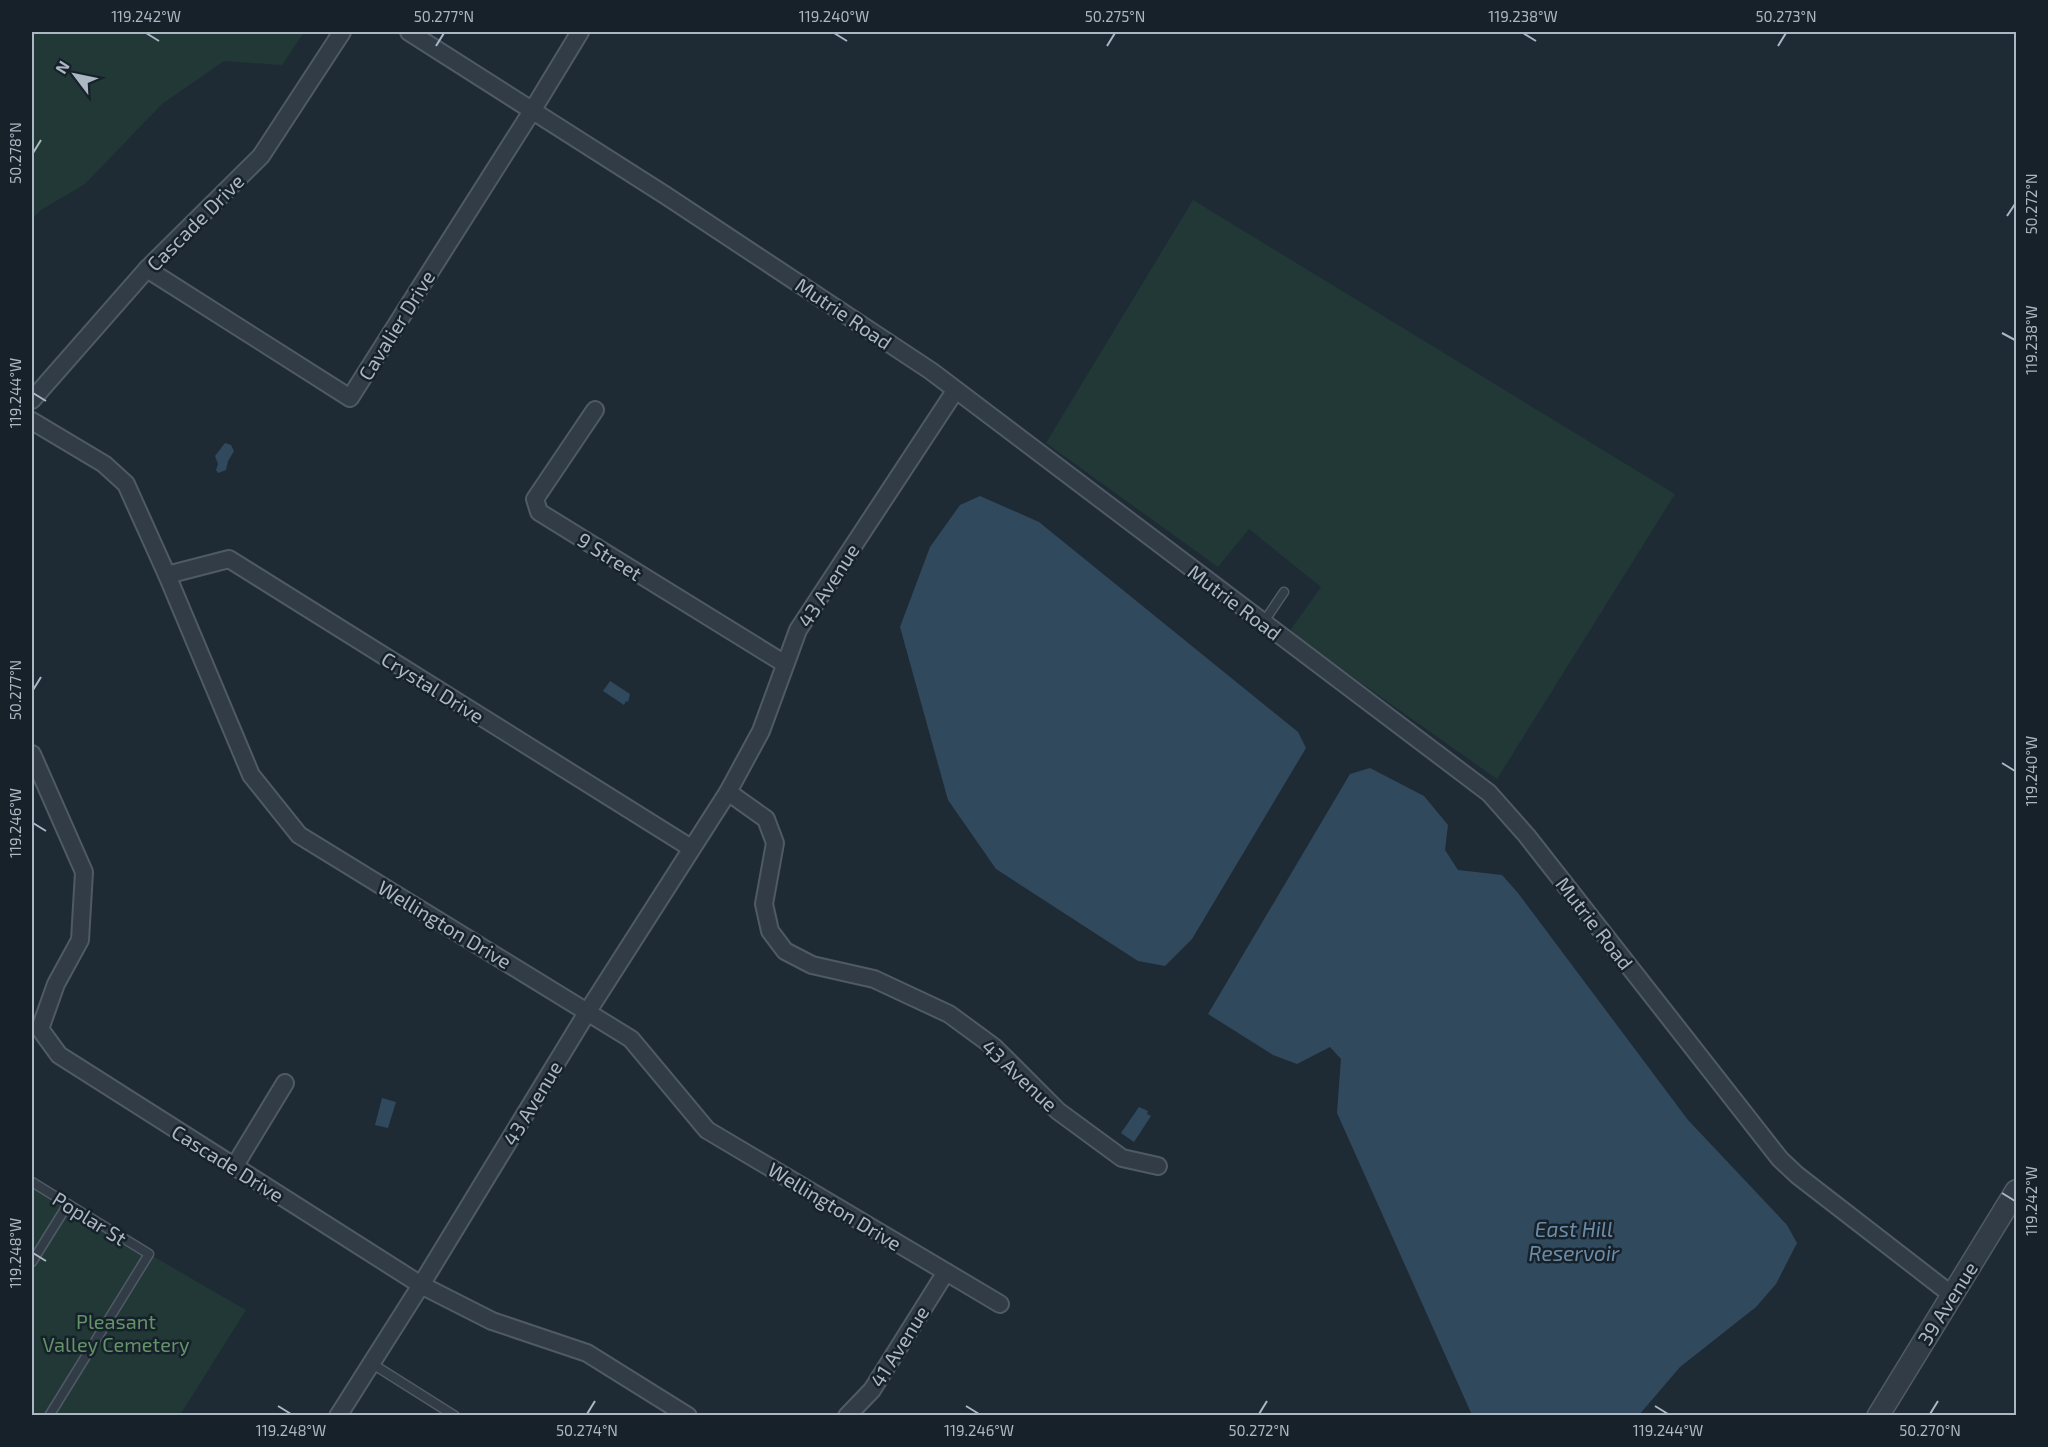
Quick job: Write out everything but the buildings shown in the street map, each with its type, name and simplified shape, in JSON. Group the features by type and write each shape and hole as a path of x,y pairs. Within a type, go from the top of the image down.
{"street":[{"name":"Cascade Drive","path":"32,400 147,269 261,156 342,32"},
{"name":"Mutrie Road","path":"409,32 675,201 931,371 1488,793 1527,836 1780,1159 1797,1175 1952,1294"},
{"path":"532,111 579,32"},
{"name":"Cavalier Drive","path":"147,269 350,398 532,111"},
{"name":"43 Avenue","path":"338,1416 421,1285 588,1011 728,792 761,731 798,630 955,391"},
{"name":"9 Street","path":"594,410 535,499 539,512 784,664"},
{"name":"Wellington Drive","path":"32,421 104,464 126,484 251,775 299,835 631,1039 707,1130 1000,1304"},
{"name":"Crystal Drive","path":"167,575 229,559 691,848"},
{"name":"Cascade Drive","path":"32,754 84,872 80,940 56,984 40,1029 59,1055 421,1285 492,1321 587,1353 688,1416"},
{"name":"43 Avenue","path":"728,792 766,819 775,843 764,904 770,931 785,951 812,965 874,979 949,1014 994,1047 1058,1111 1122,1158 1158,1167"},
{"path":"234,1167 285,1083"},
{"name":"39 Avenue","path":"1878,1416 2016,1191"},
{"name":"41 Avenue","path":"847,1416 872,1390 946,1272"}],"lane":[{"path":"1263,623 1284,592"},
{"name":"Poplar St","path":"32,1182 149,1254 49,1416"},
{"path":"32,1262 68,1204"},
{"path":"371,1363 456,1416"}],"green space":[{"path":"32,32 304,32 282,65 224,61 162,104 85,184 41,210 32,219"},
{"path":"1193,200 1675,494 1497,779 1289,632 1321,587 1249,529 1218,567 1046,443"},
{"name":"Pleasant Valley Cemetery","path":"32,1181 149,1254 246,1310 180,1415 32,1415"}],"water":[{"path":"225,443 231,445 234,451 226,470 218,473 215,456"},
{"path":"980,496 1039,522 1298,732 1306,748 1192,939 1165,966 1138,961 996,869 948,800 900,627 930,547 960,505"},
{"path":"610,681 630,694 628,702 626,701 624,705 603,691"},
{"name":"East Hill Reservoir","path":"1370,768 1424,796 1448,825 1445,850 1458,870 1502,875 1518,893 1688,1120 1787,1225 1797,1243 1776,1284 1756,1307 1680,1367 1639,1415 1472,1415 1337,1113 1341,1059 1330,1047 1297,1064 1273,1055 1208,1014 1350,774"},
{"path":"382,1098 396,1102 388,1128 375,1125"},
{"path":"1139,1107 1148,1111 1147,1114 1151,1116 1134,1142 1121,1133"}]}
